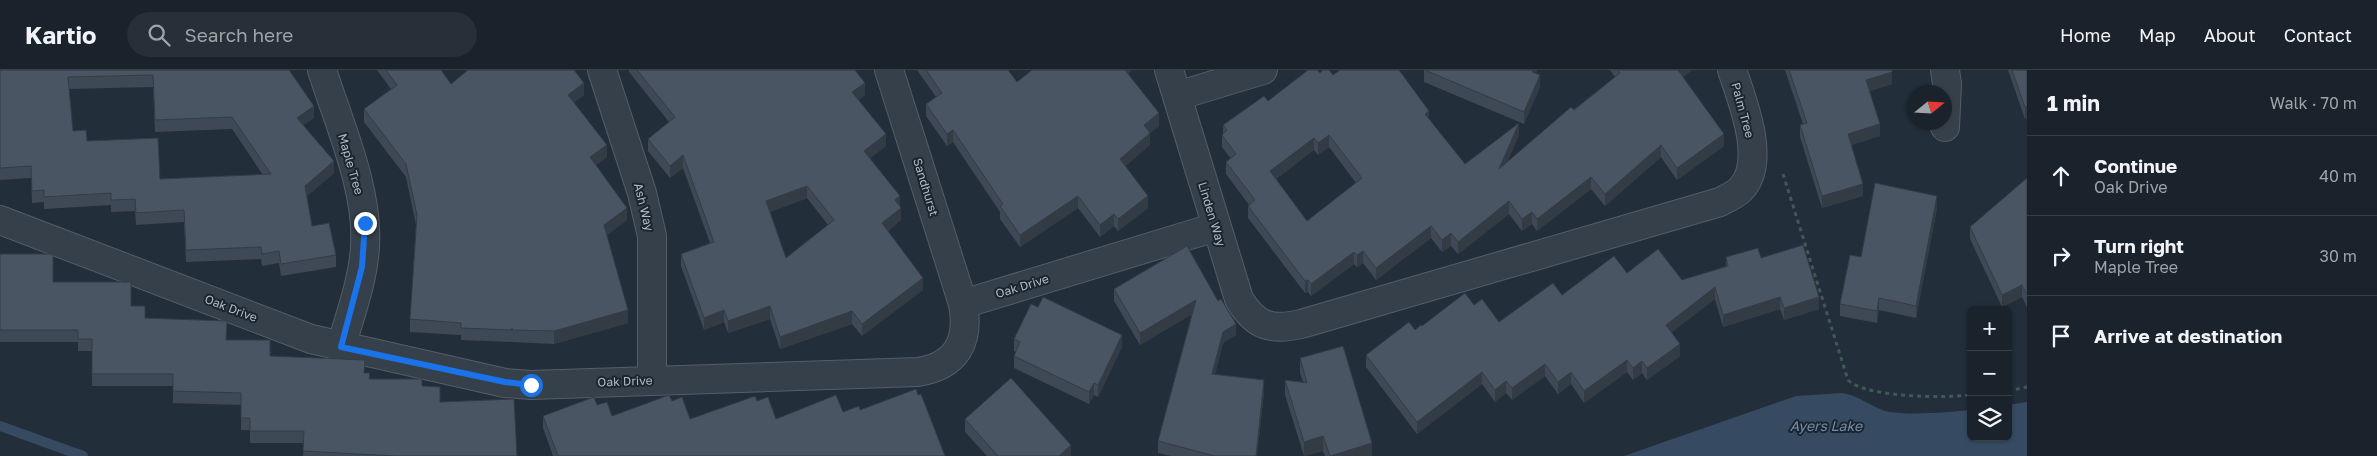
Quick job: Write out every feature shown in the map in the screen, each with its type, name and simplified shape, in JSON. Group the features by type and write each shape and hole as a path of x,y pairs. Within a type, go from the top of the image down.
{"street":[{"name":"Maple Tree","path":"322,70 356,176 365,223 362,267 341,347"},
{"name":"Ash Way","path":"602,70 642,193 652,236 652,380"},
{"name":"Sandhurst","path":"889,70 963,304"},
{"name":"Linden Way","path":"1168,70 1216,227 1240,298 1248,313 1259,322 1273,327 1288,327"},
{"path":"1177,96 1263,70"},
{"name":"Palm Tree","path":"1288,327 1720,202 1740,190 1747,181 1751,166 1752,150 1749,124 1732,70"},
{"path":"1945,70 1948,85"},
{"name":"Oak Drive","path":"0,220 311,339 518,384 918,372 934,369 947,363 956,353 961,342 965,317 963,304 1216,227"}],"path":[{"path":"1752,150 1775,160 1781,165 1848,380 1862,386 1907,396 1931,398 1967,395"},
{"path":"2012,390 2027,388"}],"water":[{"name":"Ayers Lake","path":"1842,393 1885,411 1904,413 1967,410 1967,441 2012,441 2012,404 2027,402 2027,456 1624,456 1796,396"}],"building":[{"path":"0,70 289,70 314,106 297,118 334,161 305,186 312,226 329,223 336,255 281,264 279,251 262,254 261,247 186,250 184,210 136,213 135,199 111,200 111,193 44,197 44,190 32,191 31,166 0,168","holes":["153,75 155,120 232,117 271,174 160,179 158,138 87,141 86,130 73,131 68,77"]},
{"path":"386,70 441,70 451,84 468,70 574,70 584,83 568,95 607,145 590,157 627,208 604,225 628,310 554,331 461,328 461,323 410,319 417,215 406,164 364,109 397,85"},
{"path":"637,70 855,70 865,83 852,92 886,134 864,151 900,196 895,200 901,208 882,223 923,278 862,324 852,311 780,337 770,306 728,321 724,310 704,318 681,254 714,242 683,155 670,166 648,139 675,117","holes":["807,186 834,220 786,258 766,201"]},
{"path":"926,70 1008,70 1017,82 1032,70 1125,70 1159,113 1144,125 1150,133 1120,159 1148,196 1118,219 1114,214 1100,225 1078,196 1020,235 1000,206 1003,204 953,130 947,134 926,104 942,93"},
{"path":"1308,70 1317,70 1320,73 1323,70 1329,70 1333,75 1340,70 1399,70 1429,111 1425,114 1465,164 1519,123 1499,169 1571,107 1574,110 1620,73 1618,70 1678,70 1724,134 1677,168 1661,145 1605,194 1591,177 1537,219 1532,212 1522,219 1509,201 1458,242 1451,233 1442,240 1431,226 1376,268 1363,251 1357,255 1354,252 1311,284 1308,280 1305,281 1248,206 1255,200 1226,162 1236,154 1222,135 1227,130 1223,125 1264,96 1268,101","holes":["1329,135 1362,178 1307,221 1270,171 1314,138 1318,143"]},
{"path":"1425,70 1533,70 1532,72 1540,75 1524,112"},
{"path":"1789,70 1892,70 1892,72 1866,80 1880,124 1848,134 1863,184 1822,196 1800,125 1807,123"},
{"path":"2012,70 2027,70 2027,106 2025,107"},
{"path":"2027,178 2027,295 2022,285 2002,295 1970,227"},
{"path":"1875,183 1937,196 1916,306 1879,298 1877,311 1840,304 1850,255 1861,257"},
{"path":"1803,245 1819,297 1784,308 1780,297 1723,315 1715,287 1666,325 1680,344 1647,368 1642,361 1633,368 1627,360 1584,391 1571,372 1558,382 1545,364 1512,388 1506,381 1495,390 1482,372 1417,422 1366,355 1409,322 1415,330 1422,326 1465,293 1474,305 1482,299 1499,322 1553,283 1562,295 1614,256 1627,273 1658,249 1682,280 1728,266 1726,257 1758,248 1761,258"},
{"path":"1187,246 1218,301 1221,299 1236,324 1223,332 1212,374 1264,380 1256,456 1215,456 1158,441 1196,300 1140,333 1114,289"},
{"path":"0,254 53,254 53,282 131,282 131,306 145,306 145,318 227,321 226,340 270,340 270,356 365,360 364,373 370,373 369,379 422,379 422,386 440,387 440,402 514,399 517,456 396,456 303,451 304,431 250,431 250,418 241,418 241,393 173,391 173,374 92,374 92,339 78,339 78,330 0,330"},
{"path":"1043,297 1122,335 1098,385 1094,383 1089,392 1014,356 1020,342 1014,339 1031,304 1038,307"},
{"path":"1343,346 1372,443 1330,456 1323,436 1304,442 1285,380 1307,383 1300,358"},
{"path":"1011,378 1071,445 1059,456 998,456 965,419"},
{"path":"916,389 918,395 921,394 945,456 558,456 543,416 594,397 597,405 607,402 612,416 669,395 672,401 682,397 690,419 755,396 757,401 768,397 776,419 836,395 843,412 859,406 860,410"}],"waterway":[{"path":"0,426 83,456"}],"route":[{"path":"365,223 365,246 362,267 341,347 505,382 531,385"}]}
